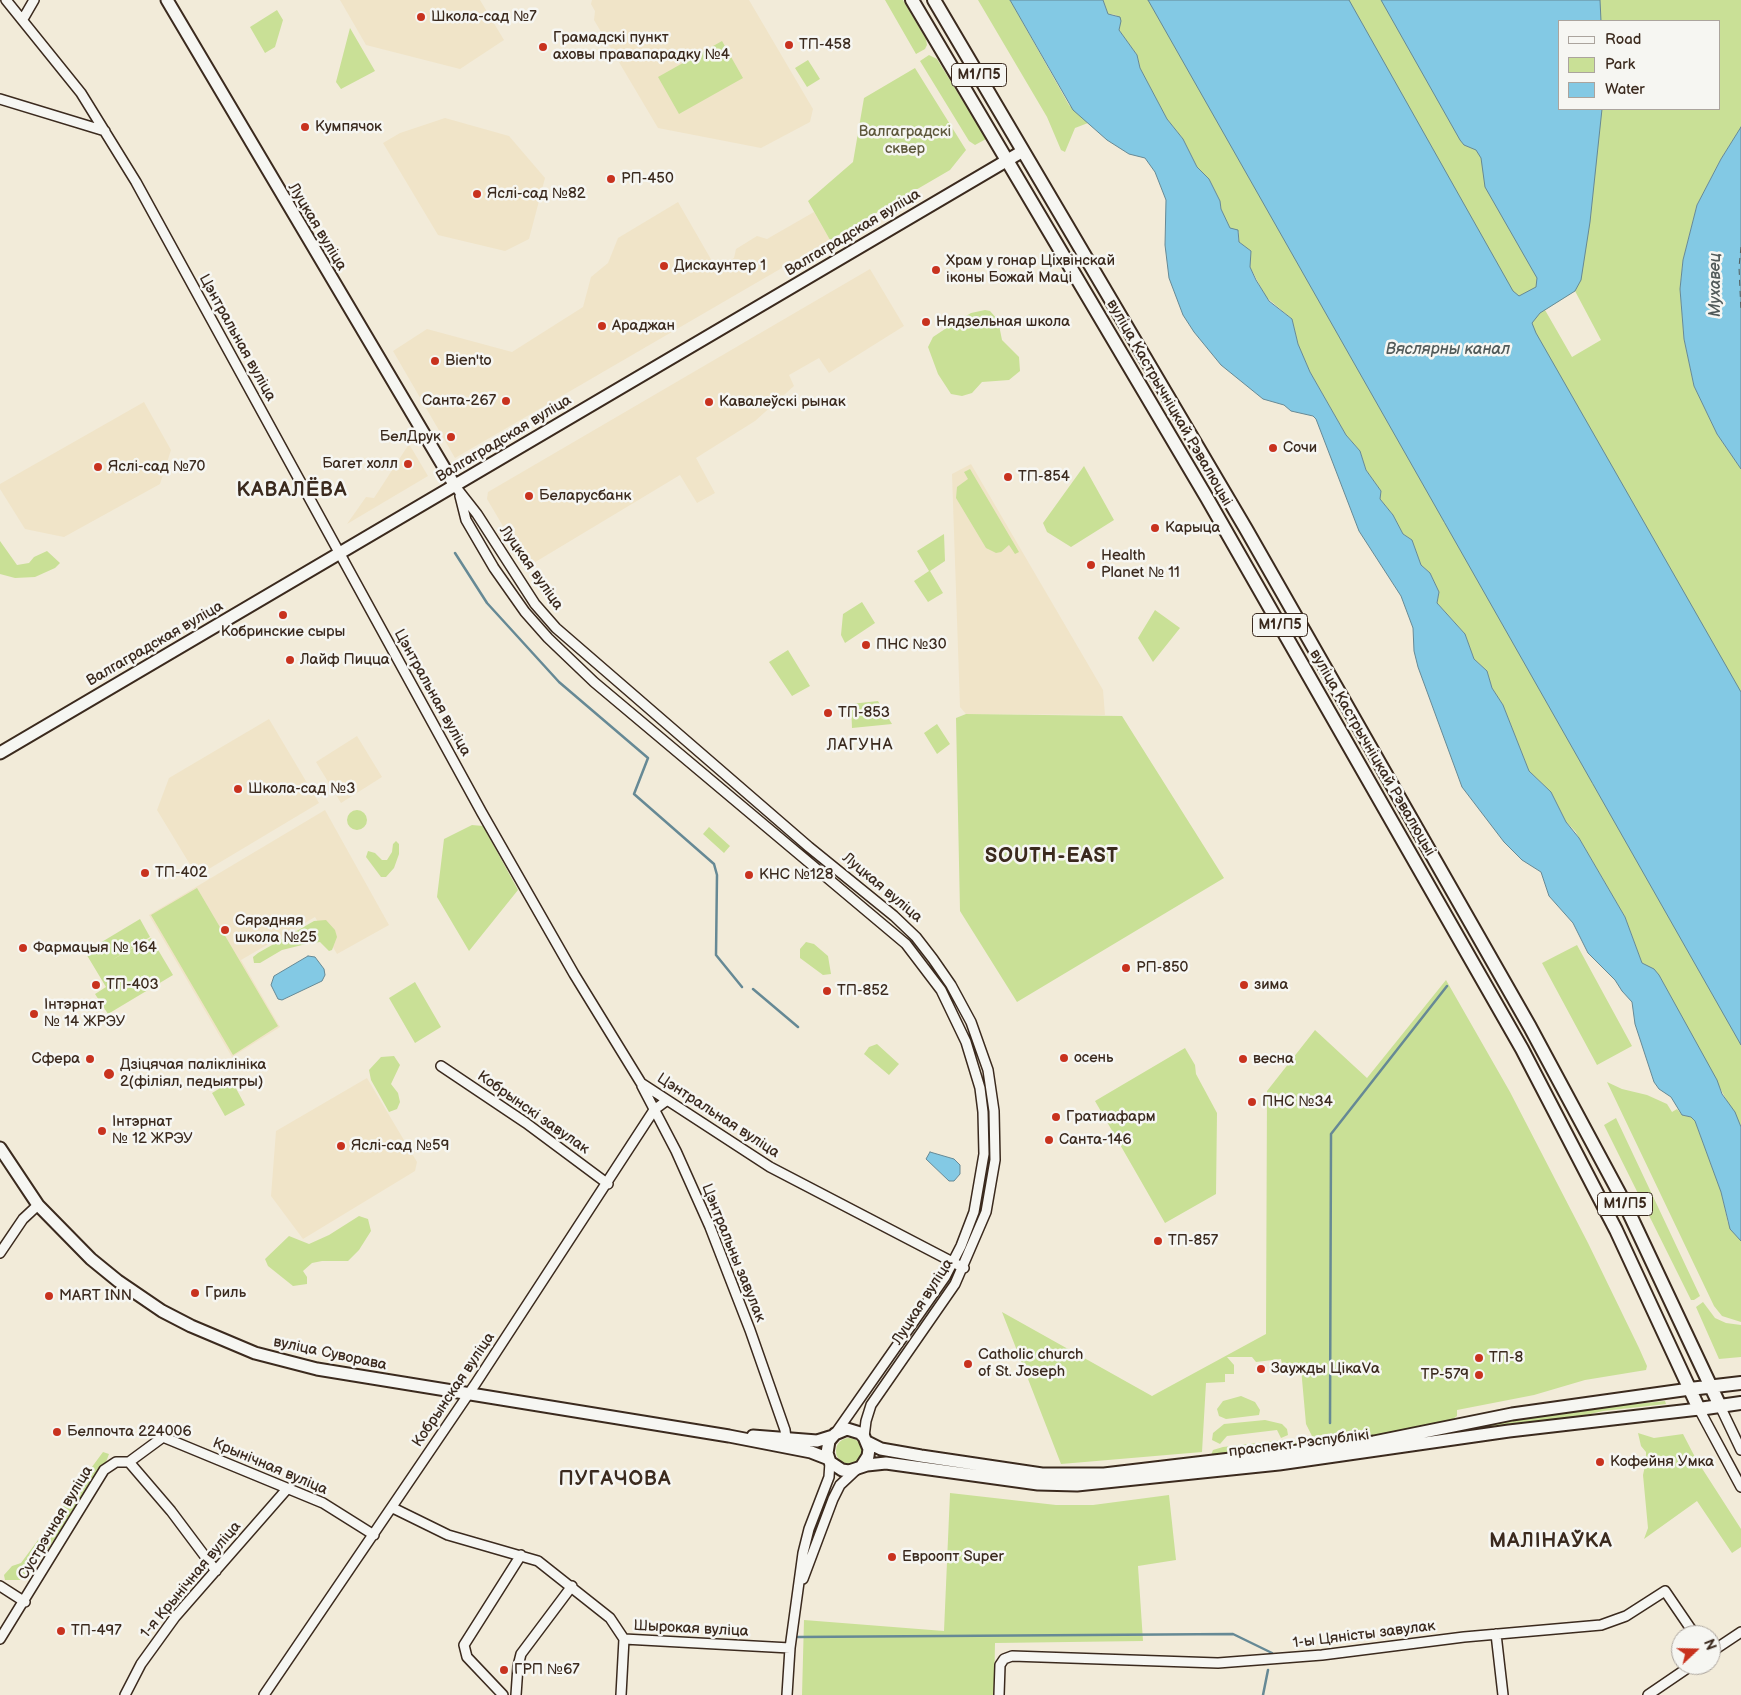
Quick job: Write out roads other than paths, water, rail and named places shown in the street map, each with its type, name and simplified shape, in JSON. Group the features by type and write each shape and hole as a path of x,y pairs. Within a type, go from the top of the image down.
{"highway":[{"name":"вуліца Кастрычніцкай Рэвалюцыі","path":"912,0 1184,459 1462,942 1578,1152 1699,1409"},
{"name":"вуліца Кастрычніцкай Рэвалюцыі","path":"934,0 1199,450 1460,902 1623,1200 1720,1406"},
{"path":"1160,418 1175,409"},
{"path":"1184,459 1199,450"},
{"path":"1444,910 1460,902"},
{"path":"1462,942 1477,933"},
{"name":"праспект Рэспублікі","path":"1690,1389 1741,1382"},
{"name":"праспект Рэспублікі","path":"1699,1409 1741,1403"}],"main road":[{"name":"Луцкая вуліца","path":"167,0 457,489"},
{"name":"Валгаградская вуліца","path":"0,753 340,553 457,489 1023,151"},
{"name":"вуліца Суворава","path":"0,1148 38,1206 91,1259 118,1282 162,1311 210,1336 255,1353 317,1369 470,1392 729,1436 810,1452 830,1460"},
{"name":"праспект Рэспублікі","path":"834,1435 847,1429 860,1433 866,1440 881,1449 1042,1474 1104,1474 1374,1442 1512,1414 1690,1389"},
{"name":"праспект Рэспублікі","path":"830,1460 842,1470 858,1469 880,1463 910,1465 1038,1484 1077,1484 1280,1464 1509,1431 1699,1409"},
{"name":"вуліца Суворава","path":"729,1436 817,1441 834,1435"},
{"path":"830,1460 827,1447 834,1435"},
{"path":"858,1469 868,1456 866,1440"}],"street":[{"name":"Цэнтральная вуліца","path":"6,0 72,81 136,182 528,895 641,1083 770,1167 964,1268"},
{"path":"23,19 34,0"},
{"path":"0,99 105,131"},
{"name":"Луцкая вуліца","path":"457,489 477,514 502,556 535,604 556,628 638,701 894,916 916,937 933,959 965,1010 988,1070 996,1138 993,1177 986,1212 964,1268 955,1284 871,1405 866,1421 866,1440"},
{"name":"Луцкая вуліца","path":"457,489 466,520 494,568 525,612 561,651 629,712 906,944 941,990 958,1022 977,1075 983,1112 984,1154 981,1182 974,1212 954,1263 923,1311 834,1435"},
{"path":"629,712 638,701"},
{"path":"847,896 856,886"},
{"name":"Кобрынскі завулак","path":"441,1066 526,1123 608,1184"},
{"name":"Цэнтральны завулак","path":"641,1083 676,1151 733,1286 782,1421 786,1438"},
{"name":"Кобрынская вуліца","path":"264,1695 393,1508 608,1184 654,1110 666,1101"},
{"path":"0,1253 24,1219 38,1206"},
{"path":"1720,1406 1741,1450"},
{"path":"1699,1409 1741,1487"},
{"name":"Крынічная вуліца","path":"129,1462 163,1436 323,1503 374,1535"},
{"path":"787,1695 790,1648 809,1530 826,1484 830,1460"},
{"name":"Сустрэчная вуліца","path":"0,1639 25,1602 104,1470 116,1462 129,1462"},
{"path":"129,1462 171,1510 216,1571"},
{"path":"798,1591 833,1499 840,1485 858,1469"},
{"name":"1-я Крынічная вуліца","path":"125,1695 135,1673 165,1630 287,1489"},
{"name":"Шырокая вуліца","path":"393,1508 448,1535 521,1555 544,1564 613,1621 624,1639 790,1648"},
{"path":"503,1695 467,1657 464,1645 521,1555"},
{"path":"0,1586 25,1602"},
{"path":"516,1695 518,1666 521,1654 572,1586"},
{"name":"1-ы Цяністы завулак","path":"999,1695 999,1669 1004,1659 1020,1655 1238,1662 1322,1655 1496,1634 1610,1623 1626,1616 1665,1591 1688,1625"},
{"path":"1721,1645 1741,1632"},
{"path":"1496,1634 1503,1695"},
{"path":"621,1695 624,1639"},
{"path":"1651,1694 1678,1675"}],"water":[{"path":"1010,0 1103,0 1108,14 1120,17 1119,30 1137,55 1140,68 1167,119 1183,139 1197,167 1209,179 1230,228 1238,230 1239,242 1251,251 1250,267 1256,280 1269,301 1292,319 1298,344 1310,372 1346,435 1360,451 1366,470 1381,491 1380,499 1393,515 1403,534 1412,540 1421,565 1430,573 1439,592 1437,603 1465,634 1474,659 1487,671 1492,688 1503,705 1529,771 1551,792 1566,822 1579,838 1625,917 1642,963 1654,969 1659,975 1717,1080 1722,1094 1735,1112 1741,1127 1741,1241 1730,1229 1721,1192 1695,1121 1691,1117 1682,1115 1671,1097 1659,1089 1654,1082 1635,1024 1632,1002 1615,980 1588,953 1573,923 1549,896 1541,872 1522,860 1504,842 1462,787 1418,667 1414,651 1413,628 1401,596 1359,531 1316,419 1313,416 1291,411 1284,405 1263,399 1221,365 1194,332 1183,315 1169,278 1165,245 1166,200 1155,172 1145,158 1129,154 1107,140 1073,110"},
{"name":"Вяслярны канал","path":"1148,0 1349,0 1513,291 1519,296 1536,287 1537,278 1485,187 1481,158 1476,150 1464,145 1460,140 1381,0 1600,0 1601,20 1558,20 1558,110 1602,110 1590,222 1581,280 1575,291 1540,313 1532,323 1741,692 1741,1045"},
{"name":"Мухавец","path":"1741,127 1741,469 1717,434 1694,386 1684,339 1680,289 1683,260 1697,205 1721,159"},
{"path":"308,956 315,957 324,969 325,975 322,981 282,1000 278,999 271,985 274,976"},
{"path":"930,1152 954,1159 960,1165 960,1174 954,1181 949,1181 926,1159"}],"waterway":[{"path":"455,553 487,603 559,682 648,758 634,794 714,864 717,875 716,955 742,987"},
{"path":"1330,1423 1331,1134 1447,986"},
{"path":"753,989 798,1027"},
{"path":"798,1637 1233,1634 1272,1653"},
{"path":"1263,1695 1268,1670"}],"place":[{"name":"Школа-сад №7","path":"421,17"},
{"name":"ТП-458","path":"789,45"},
{"name":"Грамадскі пункт аховы правапарадку №4","path":"543,47"},
{"name":"Кумпячок","path":"305,127"},
{"name":"РП-450","path":"611,179"},
{"name":"Яслі-сад №82","path":"477,194"},
{"name":"Дискаунтер 1","path":"664,266"},
{"name":"Храм у гонар Ціхвінскай іконы Божай Маці","path":"936,270"},
{"name":"Нядзельная школа","path":"926,322"},
{"name":"Араджан","path":"602,326"},
{"name":"Bien'to","path":"435,361"},
{"name":"Санта-267","path":"506,401"},
{"name":"Кавалеўскі рынак","path":"709,402"},
{"name":"БелДрук","path":"451,437"},
{"name":"Сочи","path":"1273,448"},
{"name":"Багет холл","path":"408,464"},
{"name":"Яслі-сад №70","path":"98,467"},
{"name":"ТП-854","path":"1008,477"},
{"name":"Беларусбанк","path":"529,496"},
{"name":"Карыца","path":"1155,528"},
{"name":"Health Planet № 11","path":"1091,565"},
{"name":"Кобринские сыры","path":"283,615"},
{"name":"ПНС №30","path":"866,645"},
{"name":"Лайф Пицца","path":"290,660"},
{"name":"ТП-853","path":"828,713"},
{"name":"Школа-сад №3","path":"238,789"},
{"name":"ТП-402","path":"145,873"},
{"name":"КНС №128","path":"749,875"},
{"name":"Сярэдняя школа №25","path":"225,930"},
{"name":"Фармацыя № 164","path":"23,948"},
{"name":"РП-850","path":"1126,968"},
{"name":"ТП-403","path":"96,985"},
{"name":"зима","path":"1244,985"},
{"name":"ТП-852","path":"827,991"},
{"name":"Інтэрнат № 14 ЖРЭУ","path":"34,1014"},
{"name":"осень","path":"1064,1058"},
{"name":"Сфера","path":"90,1059"},
{"name":"весна","path":"1243,1059"},
{"name":"Дзіцячая паліклініка 2(філіял, педыятры)","path":"109,1074"},
{"name":"ПНС №34","path":"1252,1102"},
{"name":"Гратиафарм","path":"1056,1117"},
{"name":"Інтэрнат № 12 ЖРЭУ","path":"102,1131"},
{"name":"Санта-146","path":"1049,1140"},
{"name":"Яслі-сад №59","path":"341,1146"},
{"name":"ТП-857","path":"1158,1241"},
{"name":"Гриль","path":"195,1293"},
{"name":"MART INN","path":"49,1296"},
{"name":"ТП-8","path":"1479,1358"},
{"name":"Catholic church of St. Joseph","path":"968,1364"},
{"name":"Заужды ЦікаVа","path":"1261,1369"},
{"name":"ТР-579","path":"1479,1375"},
{"name":"Белпочта 224006","path":"57,1432"},
{"name":"Кофейня Умка","path":"1600,1462"},
{"name":"Евроопт Super","path":"892,1557"},
{"name":"ТП-497","path":"61,1631"},
{"name":"ГРП №67","path":"504,1670"}],"district":[{"name":"КАВАЛЁВА","path":"292,491"},
{"name":"ЛАГУНА","path":"860,746"},
{"name":"SOUTH-EAST","path":"1052,857"},
{"name":"ПУГАЧОВА","path":"615,1480"},
{"name":"МАЛІНАЎКА","path":"1551,1542"}],"park label":[{"name":"Валгаградскі сквер","path":"905,140"}]}
